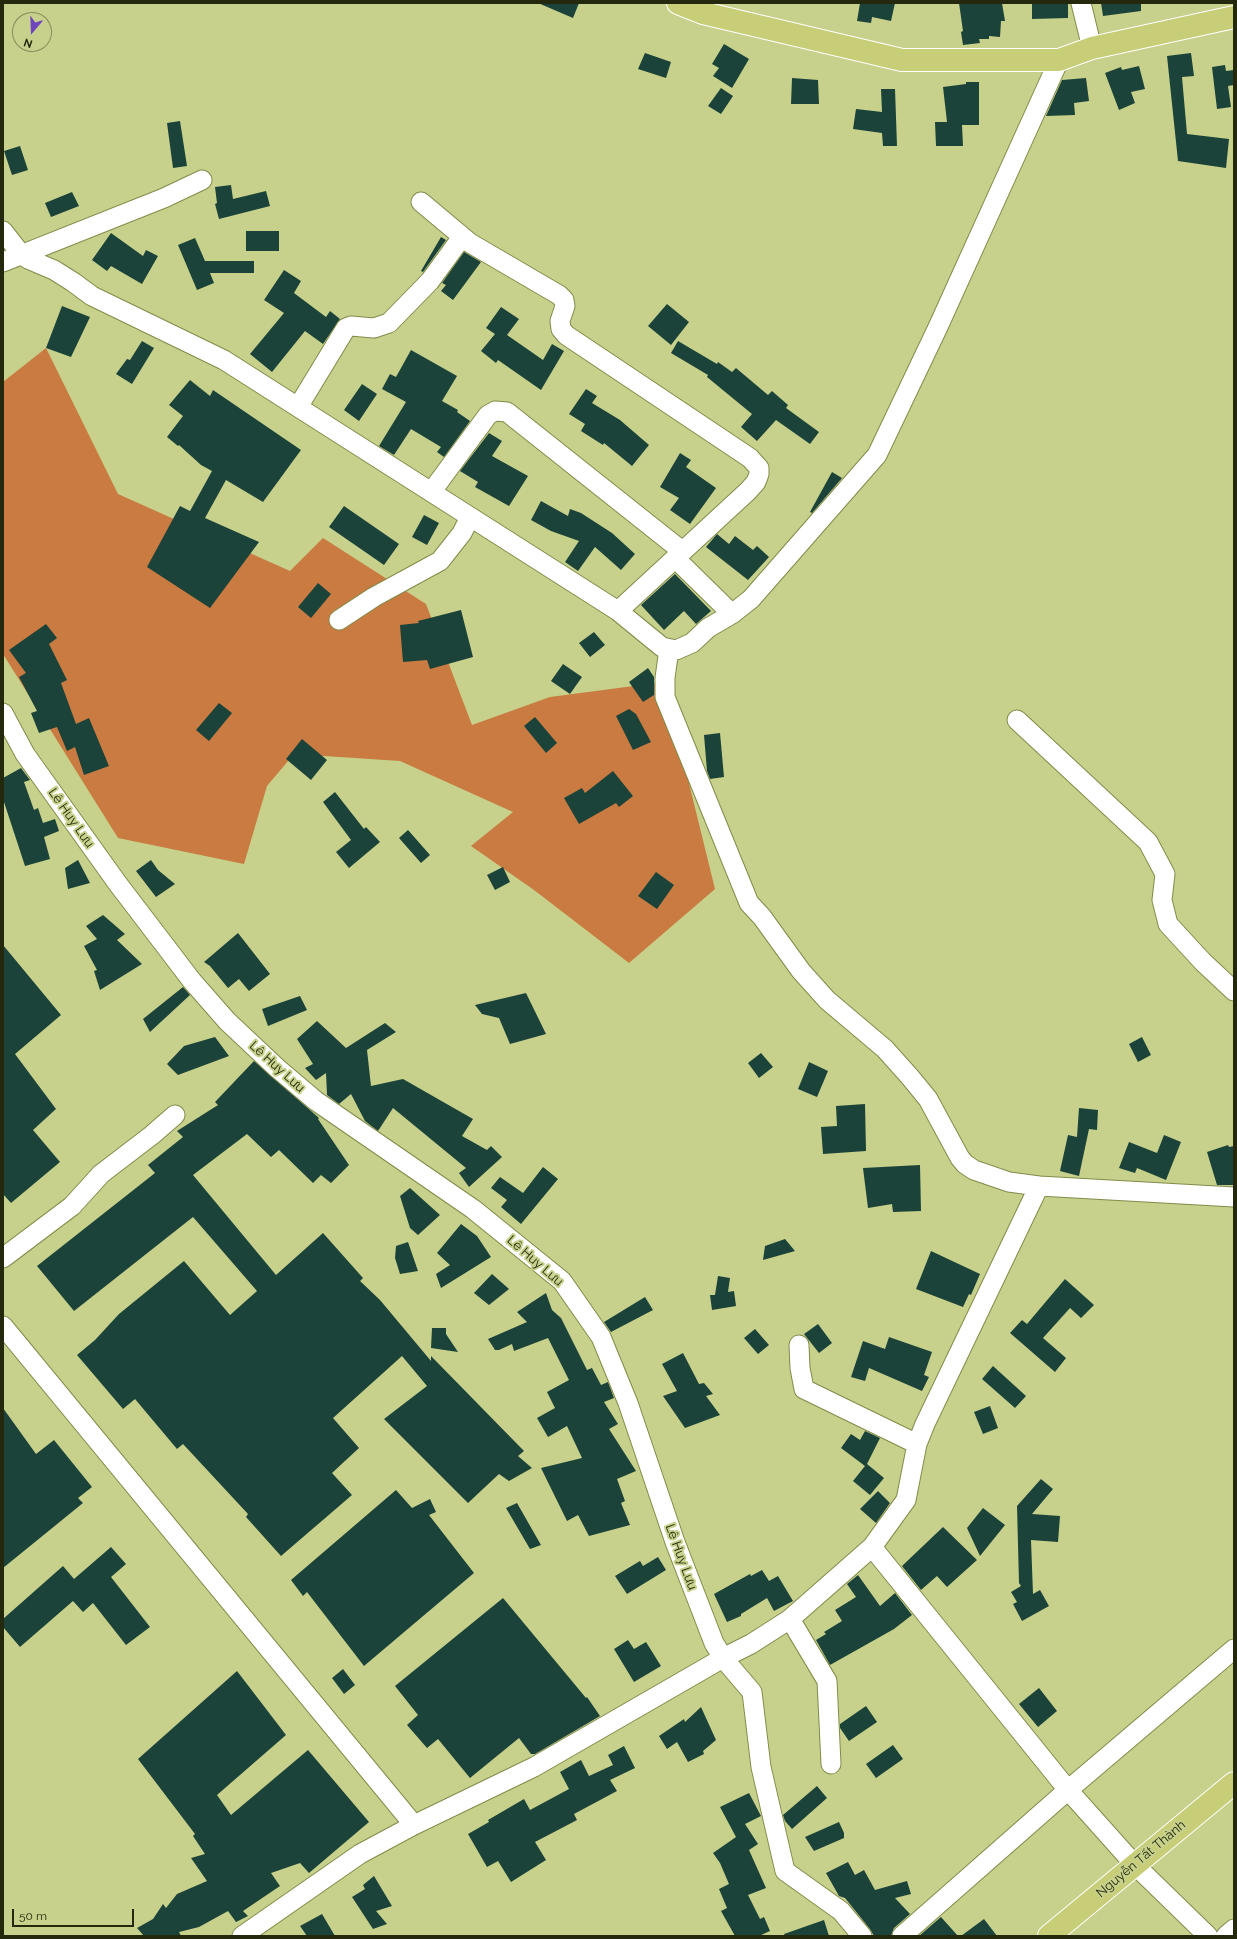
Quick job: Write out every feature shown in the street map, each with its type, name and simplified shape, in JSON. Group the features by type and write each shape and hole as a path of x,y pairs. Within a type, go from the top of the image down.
{"main road":[{"path":"678,3 703,13 902,60 1059,60 1092,48 1234,17"},
{"name":"Nguyễn Tất Thành","path":"1049,1936 1234,1783"}],"street":[{"path":"1081,3 1092,48"},
{"path":"3,231 21,254 57,272 92,296 213,354 432,491 470,517 618,611 654,642 669,649 682,648 692,643 708,628 732,614 751,599 877,455 938,327 1059,60"},
{"path":"3,262 157,201 202,180"},
{"path":"420,202 462,237 486,253 559,295 564,300 565,306 560,321 561,329 566,335 756,463 759,468 759,474 756,482 618,611"},
{"path":"298,407 346,328 351,326 374,328 389,322 430,281 462,237"},
{"path":"432,491 488,415 495,411 507,412 678,554 732,614"},
{"path":"339,620 374,597 440,561 462,534 470,517"},
{"path":"669,649 664,678 665,697 749,903 762,917 801,971 827,1000 886,1049 910,1077 928,1099 960,1158 965,1164 974,1170 1009,1182 1039,1186 1234,1197"},
{"name":"Lê Huy Lưu","path":"3,713 25,754 118,884 192,981 227,1021 277,1068 316,1101 473,1209 562,1281 601,1337 628,1403 674,1542 714,1643 722,1658 752,1692 760,1767 786,1871 841,1912 862,1936"},
{"path":"1017,720 1148,842 1165,874 1162,900 1168,924 1203,962 1234,991"},
{"path":"3,1258 72,1206 101,1174 152,1135 175,1115"},
{"path":"242,1936 360,1854 414,1825 534,1767 722,1658 751,1644 790,1619 872,1547 906,1500 917,1444 1039,1186"},
{"path":"3,1326 414,1825"},
{"path":"799,1346 800,1368 804,1389 917,1444"},
{"path":"872,1547 1068,1790 1135,1864 1208,1936"},
{"path":"790,1619 826,1681 831,1764"},
{"path":"902,1936 1068,1790 1234,1649"},
{"path":"1226,1936 1234,1929"}],"shaded area":[{"path":"46,348 118,494 290,571 323,538 426,604 472,725 550,697 664,682 715,889 629,963 534,890 471,846 513,812 400,761 294,754 267,786 244,864 118,838 3,654 3,382"}],"building":[{"path":"538,3 579,3 573,18"},
{"path":"860,3 895,3 891,21 872,17 871,23 857,21"},
{"path":"959,3 1002,3 1005,21 1001,21 1000,37 989,36 989,39 979,39 980,43 963,45 961,32 963,31"},
{"path":"1032,3 1068,3 1068,18 1032,19"},
{"path":"1101,3 1141,3 1141,11 1103,16"},
{"path":"724,44 749,59 732,88 713,76 719,68 712,64"},
{"path":"645,53 671,62 666,78 638,69"},
{"path":"1191,53 1194,76 1182,77 1187,134 1229,139 1226,168 1178,161 1167,56"},
{"path":"1225,65 1226,71 1234,70 1234,85 1228,86 1231,107 1217,109 1212,67"},
{"path":"1139,66 1145,89 1131,92 1135,103 1119,110 1105,73 1121,67 1122,70"},
{"path":"792,78 818,80 819,104 791,104"},
{"path":"1086,78 1089,101 1074,103 1075,115 1046,116 1062,80"},
{"path":"966,82 979,82 979,125 962,125 963,146 936,146 935,122 947,122 943,87 966,84"},
{"path":"721,88 733,96 721,114 708,106"},
{"path":"881,89 895,89 897,146 883,146 882,133 853,129 856,109 882,112"},
{"path":"180,121 187,166 173,168 167,123"},
{"path":"20,146 28,170 12,175 4,151"},
{"path":"231,185 233,199 266,191 270,206 219,219 215,204 217,203 215,187"},
{"path":"72,192 79,206 51,217 45,203"},
{"path":"246,231 279,231 279,251 246,251"},
{"path":"111,233 143,256 146,250 158,256 142,284 111,266 107,271 92,260"},
{"path":"441,237 446,240 423,272 421,271"},
{"path":"195,238 205,261 254,261 254,273 210,273 214,283 197,290 178,245"},
{"path":"464,252 481,262 453,300 441,291 446,285 442,283"},
{"path":"284,270 301,281 294,293 326,317 330,311 340,319 323,344 305,331 272,372 250,354 284,313 264,300"},
{"path":"667,304 689,322 671,345 648,326"},
{"path":"62,306 90,317 71,357 46,348"},
{"path":"501,307 519,319 507,335 543,360 552,344 564,351 541,390 498,360 496,363 481,351 495,334 486,328"},
{"path":"142,341 154,348 132,384 116,374 127,359 130,360"},
{"path":"678,341 717,364 718,362 732,372 736,368 768,395 772,391 788,405 786,408 819,432 810,444 776,420 757,441 741,427 752,414 707,377 708,375 671,353"},
{"path":"411,350 457,376 442,401 458,410 457,412 470,421 444,457 437,452 441,447 411,429 394,455 379,446 406,402 382,389 390,374 396,377"},
{"path":"190,380 210,396 213,390 301,450 263,502 226,480 205,518 259,542 210,608 147,567 180,506 190,511 212,471 201,465 179,445 178,446 167,437 183,416 169,405"},
{"path":"362,384 377,394 359,421 344,410"},
{"path":"586,389 597,396 592,403 620,420 649,445 632,466 604,443 603,445 581,431 585,424 569,414"},
{"path":"489,433 502,441 492,456 528,476 509,506 475,487 478,482 460,471"},
{"path":"680,453 691,460 686,467 716,488 690,524 670,510 679,498 660,487"},
{"path":"832,472 842,478 812,513 810,512"},
{"path":"541,501 568,516 570,509 581,513 612,533 635,554 621,570 595,547 578,571 565,562 579,541 551,531 531,520"},
{"path":"344,506 399,544 384,565 329,527"},
{"path":"424,515 439,523 427,545 412,537"},
{"path":"717,534 729,544 735,536 753,550 757,546 769,557 748,580 706,547"},
{"path":"675,574 711,611 696,624 684,611 664,630 641,605"},
{"path":"318,583 331,594 311,618 298,607"},
{"path":"461,610 473,657 430,669 427,660 403,662 400,625 419,623 418,621"},
{"path":"46,624 57,638 49,644 67,680 61,683 76,724 89,718 109,766 84,775 75,747 67,751 57,727 39,733 31,713 37,711 19,677 26,673 9,650"},
{"path":"594,632 605,645 590,657 579,643"},
{"path":"563,664 582,677 570,694 551,681"},
{"path":"648,668 654,677 654,695 643,702 629,682"},
{"path":"219,703 232,713 209,741 196,730"},
{"path":"629,709 636,714 651,742 633,750 616,716"},
{"path":"535,717 557,743 546,753 524,726"},
{"path":"720,733 724,777 710,779 707,771 704,735"},
{"path":"302,739 327,760 311,780 286,759"},
{"path":"21,768 30,780 24,782 34,810 38,808 43,823 55,819 59,831 44,837 50,859 25,866 3,799 3,778"},
{"path":"613,771 633,796 619,807 616,803 579,824 564,798 582,788 585,793"},
{"path":"335,792 364,829 366,827 380,842 349,868 336,852 351,840 323,802"},
{"path":"408,830 430,855 421,863 399,838"},
{"path":"78,860 90,883 68,889 65,868"},
{"path":"151,860 158,870 175,884 156,897 136,871"},
{"path":"503,867 510,882 495,890 487,875"},
{"path":"656,872 674,885 657,909 638,896"},
{"path":"103,915 125,934 117,940 142,964 100,990 94,971 97,970 84,946 97,939 86,926"},
{"path":"238,933 270,974 249,991 239,979 228,988 210,966 204,962"},
{"path":"3,945 61,1015 15,1054 56,1109 33,1130 60,1162 11,1203 3,1194"},
{"path":"183,987 190,995 150,1032 143,1019"},
{"path":"526,993 546,1034 510,1044 499,1018 482,1014 475,1005"},
{"path":"300,996 307,1010 268,1026 262,1009"},
{"path":"317,1021 346,1048 385,1023 396,1032 367,1050 371,1086 403,1079 473,1119 462,1136 487,1150 491,1146 502,1157 469,1187 459,1173 466,1168 393,1108 378,1131 365,1121 351,1094 339,1104 327,1095 326,1073 316,1080 305,1068 313,1064 297,1039"},
{"path":"215,1037 229,1056 178,1075 167,1064 184,1046"},
{"path":"1142,1037 1151,1055 1138,1062 1129,1044"},
{"path":"761,1053 773,1067 759,1078 748,1063"},
{"path":"254,1061 319,1118 318,1119 349,1165 331,1183 321,1175 313,1183 279,1150 271,1157 247,1134 193,1175 276,1275 323,1233 363,1278 360,1281 380,1300 431,1361 431,1356 524,1451 518,1456 532,1468 509,1481 499,1474 468,1503 384,1419 427,1386 402,1356 333,1418 359,1448 332,1473 352,1495 281,1556 246,1517 248,1514 183,1444 177,1449 135,1399 123,1409 77,1355 95,1340 119,1314 184,1261 230,1315 257,1291 193,1217 74,1311 37,1266 155,1173 148,1165 183,1137 177,1131 218,1105 215,1102"},
{"path":"809,1062 828,1071 817,1097 798,1089"},
{"path":"865,1104 866,1151 823,1154 821,1127 837,1126 836,1106"},
{"path":"1079,1108 1098,1110 1097,1130 1089,1129 1079,1176 1060,1171 1068,1135 1077,1137"},
{"path":"1164,1135 1181,1142 1166,1180 1137,1168 1135,1173 1119,1168 1129,1142 1157,1153"},
{"path":"1228,1145 1229,1147 1234,1146 1234,1185 1217,1185 1207,1152"},
{"path":"920,1165 921,1211 893,1212 892,1204 868,1208 863,1168"},
{"path":"543,1167 558,1179 521,1224 501,1207 507,1200 491,1188 500,1177 523,1193"},
{"path":"410,1188 440,1215 418,1235 410,1228 400,1196"},
{"path":"461,1224 477,1236 491,1257 441,1288 436,1274 450,1265 437,1253"},
{"path":"785,1239 795,1251 763,1260 765,1246"},
{"path":"408,1242 418,1271 400,1274 395,1258 396,1246"},
{"path":"931,1251 980,1274 971,1295 969,1294 963,1307 916,1289"},
{"path":"492,1274 509,1289 489,1305 474,1293"},
{"path":"718,1276 730,1278 728,1292 734,1291 736,1306 712,1310 710,1295 715,1295"},
{"path":"1065,1279 1094,1305 1081,1318 1070,1308 1043,1338 1066,1358 1055,1372 1010,1333 1022,1320 1027,1324"},
{"path":"546,1293 552,1310 561,1318 587,1370 592,1368 601,1385 608,1382 614,1398 604,1402 618,1424 609,1429 636,1471 617,1479 625,1501 621,1503 630,1525 589,1536 578,1515 567,1521 541,1468 582,1458 567,1426 548,1437 537,1418 555,1408 547,1392 569,1380 548,1338 514,1351 512,1344 499,1350 495,1350 488,1339 527,1322 517,1312"},
{"path":"645,1297 653,1310 611,1332 604,1322"},
{"path":"818,1324 832,1343 819,1353 804,1334"},
{"path":"432,1328 446,1328 446,1334 458,1352 431,1348"},
{"path":"755,1329 769,1345 758,1354 744,1338"},
{"path":"889,1337 932,1352 924,1375 929,1377 922,1391 869,1368 865,1381 851,1377 863,1341 885,1349"},
{"path":"683,1353 699,1384 704,1383 713,1394 706,1396 720,1415 685,1428 663,1396 677,1391 662,1364"},
{"path":"993,1366 1026,1396 1015,1408 982,1379"},
{"path":"990,1406 998,1428 983,1434 974,1412"},
{"path":"3,1408 36,1454 54,1440 92,1487 78,1498 83,1503 3,1568"},
{"path":"865,1431 880,1438 867,1464 884,1478 870,1495 853,1481 865,1466 841,1448 851,1434 860,1440"},
{"path":"1041,1479 1053,1489 1032,1514 1060,1516 1058,1542 1031,1540 1033,1594 1040,1590 1049,1606 1022,1621 1013,1604 1017,1602 1011,1592 1021,1586 1019,1583 1017,1506"},
{"path":"396,1490 412,1508 430,1499 436,1512 429,1515 474,1573 364,1666 307,1592 303,1596 291,1580"},
{"path":"878,1491 890,1503 876,1523 860,1509"},
{"path":"517,1503 541,1545 530,1549 506,1508"},
{"path":"983,1508 1005,1525 980,1556 967,1528"},
{"path":"943,1527 977,1560 947,1587 937,1576 921,1590 902,1566"},
{"path":"111,1547 126,1564 111,1577 150,1627 126,1645 93,1603 83,1612 73,1601 20,1647 3,1627 3,1619 63,1566 74,1579"},
{"path":"658,1557 666,1570 627,1594 615,1576 640,1561 643,1566"},
{"path":"762,1570 769,1581 778,1576 793,1601 774,1611 767,1598 741,1614 741,1616 727,1622 714,1594 750,1574 751,1576"},
{"path":"858,1575 880,1606 895,1593 912,1615 894,1629 830,1665 816,1640 826,1634 824,1632 842,1621 835,1610 856,1597 847,1584"},
{"path":"503,1598 586,1698 587,1697 600,1716 535,1754 531,1754 519,1738 470,1778 438,1739 427,1748 407,1725 418,1715 395,1686"},
{"path":"628,1640 634,1649 646,1642 661,1666 634,1682 614,1649"},
{"path":"343,1669 355,1685 344,1694 332,1678"},
{"path":"237,1671 286,1735 217,1795 231,1815 308,1750 369,1822 309,1873 300,1863 271,1873 280,1886 243,1911 248,1916 236,1922 228,1911 199,1927 179,1932 181,1936 144,1936 137,1928 153,1919 163,1904 166,1908 177,1894 207,1881 191,1858 205,1854 193,1836 195,1834 138,1759"},
{"path":"1039,1688 1057,1711 1038,1727 1019,1704"},
{"path":"866,1706 877,1722 849,1741 840,1728 840,1724"},
{"path":"701,1707 716,1740 703,1751 704,1754 688,1762 677,1742 667,1749 659,1736 684,1719 685,1722"},
{"path":"893,1745 903,1759 876,1778 866,1764"},
{"path":"624,1746 635,1768 610,1780 617,1791 574,1814 577,1820 535,1842 546,1860 511,1882 498,1861 487,1867 468,1834 489,1822 488,1820 524,1799 530,1810 569,1789 560,1772 581,1760 589,1776 613,1765 608,1755"},
{"path":"817,1786 827,1798 792,1829 785,1821 783,1815"},
{"path":"749,1793 761,1816 745,1824 758,1844 749,1850 766,1888 748,1895 760,1919 764,1917 770,1931 759,1936 735,1936 721,1911 727,1908 719,1889 729,1884 720,1863 713,1853 736,1837 720,1807"},
{"path":"839,1822 844,1833 844,1838 814,1851 805,1837"},
{"path":"848,1862 855,1875 864,1870 875,1890 907,1881 911,1894 895,1898 910,1914 894,1928 891,1936 874,1936 845,1898 839,1896 826,1873"},
{"path":"374,1876 392,1906 376,1911 387,1924 373,1929 352,1897 365,1889 363,1885"},
{"path":"322,1914 335,1936 307,1936 300,1926"},
{"path":"941,1917 958,1936 919,1936"},
{"path":"984,1919 997,1936 961,1936"},
{"path":"824,1920 829,1936 785,1936 784,1934"}]}
